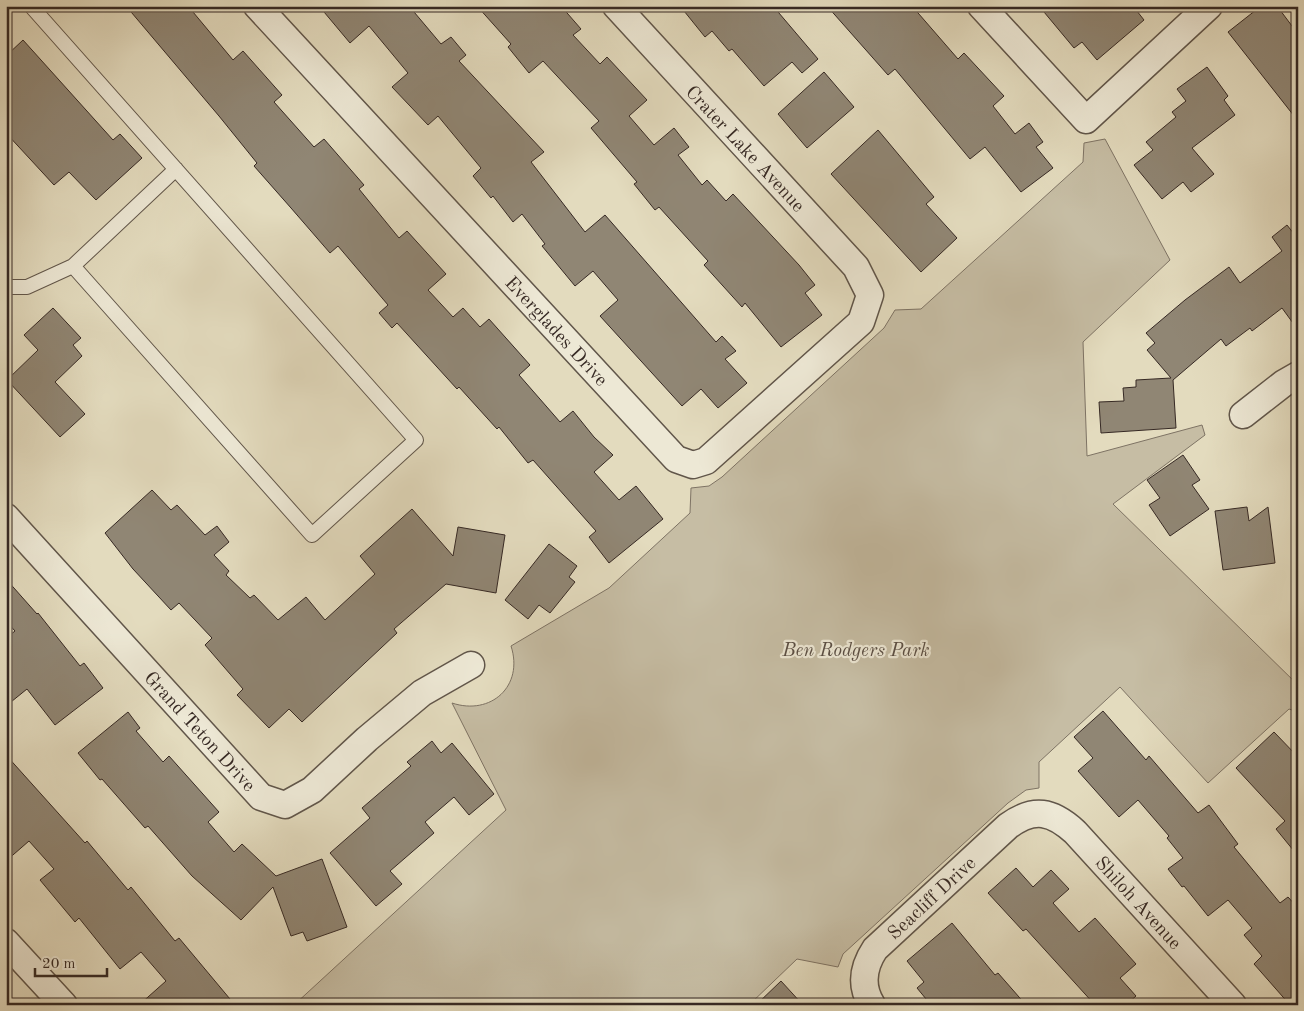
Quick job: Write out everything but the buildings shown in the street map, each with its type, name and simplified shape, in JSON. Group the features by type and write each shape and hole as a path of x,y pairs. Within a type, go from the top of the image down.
{"street":[{"name":"Everglades Drive","path":"257,6 676,459 693,465 706,461 861,322 870,295"},
{"name":"Crater Lake Avenue","path":"616,6 856,266 870,295"},
{"path":"981,6 1086,120 1209,6"},
{"path":"1243,415 1284,383 1298,375"},
{"name":"Grand Teton Drive","path":"6,517 261,797 284,804 312,790 367,739 422,693 471,665"},
{"name":"Seacliff Drive","path":"872,1005 864,988 864,978 866,964 874,949 1008,826 1018,819 1038,814"},
{"name":"Shiloh Avenue","path":"1038,814 1048,814 1062,820 1075,832 1233,1005"},
{"path":"6,942 64,1005"}],"lane":[{"path":"31,6 416,440 312,535 73,266"},
{"path":"6,287 27,287 73,266 176,169"}],"green space":[{"name":"Ben Rodgers Park","path":"1105,139 1170,260 1083,342 1087,456 1202,425 1205,435 1113,504 1298,685 1298,712 1289,709 1208,783 1120,687 1039,762 1039,788 1026,790 1008,803 843,954 838,967 797,959 749,1005 294,1005 506,810 452,703 466,706 480,705 491,701 501,694 513,674 514,660 511,646 609,588 690,513 691,488 709,486 722,477 884,328 895,310 921,309 1083,162 1084,143"}]}
